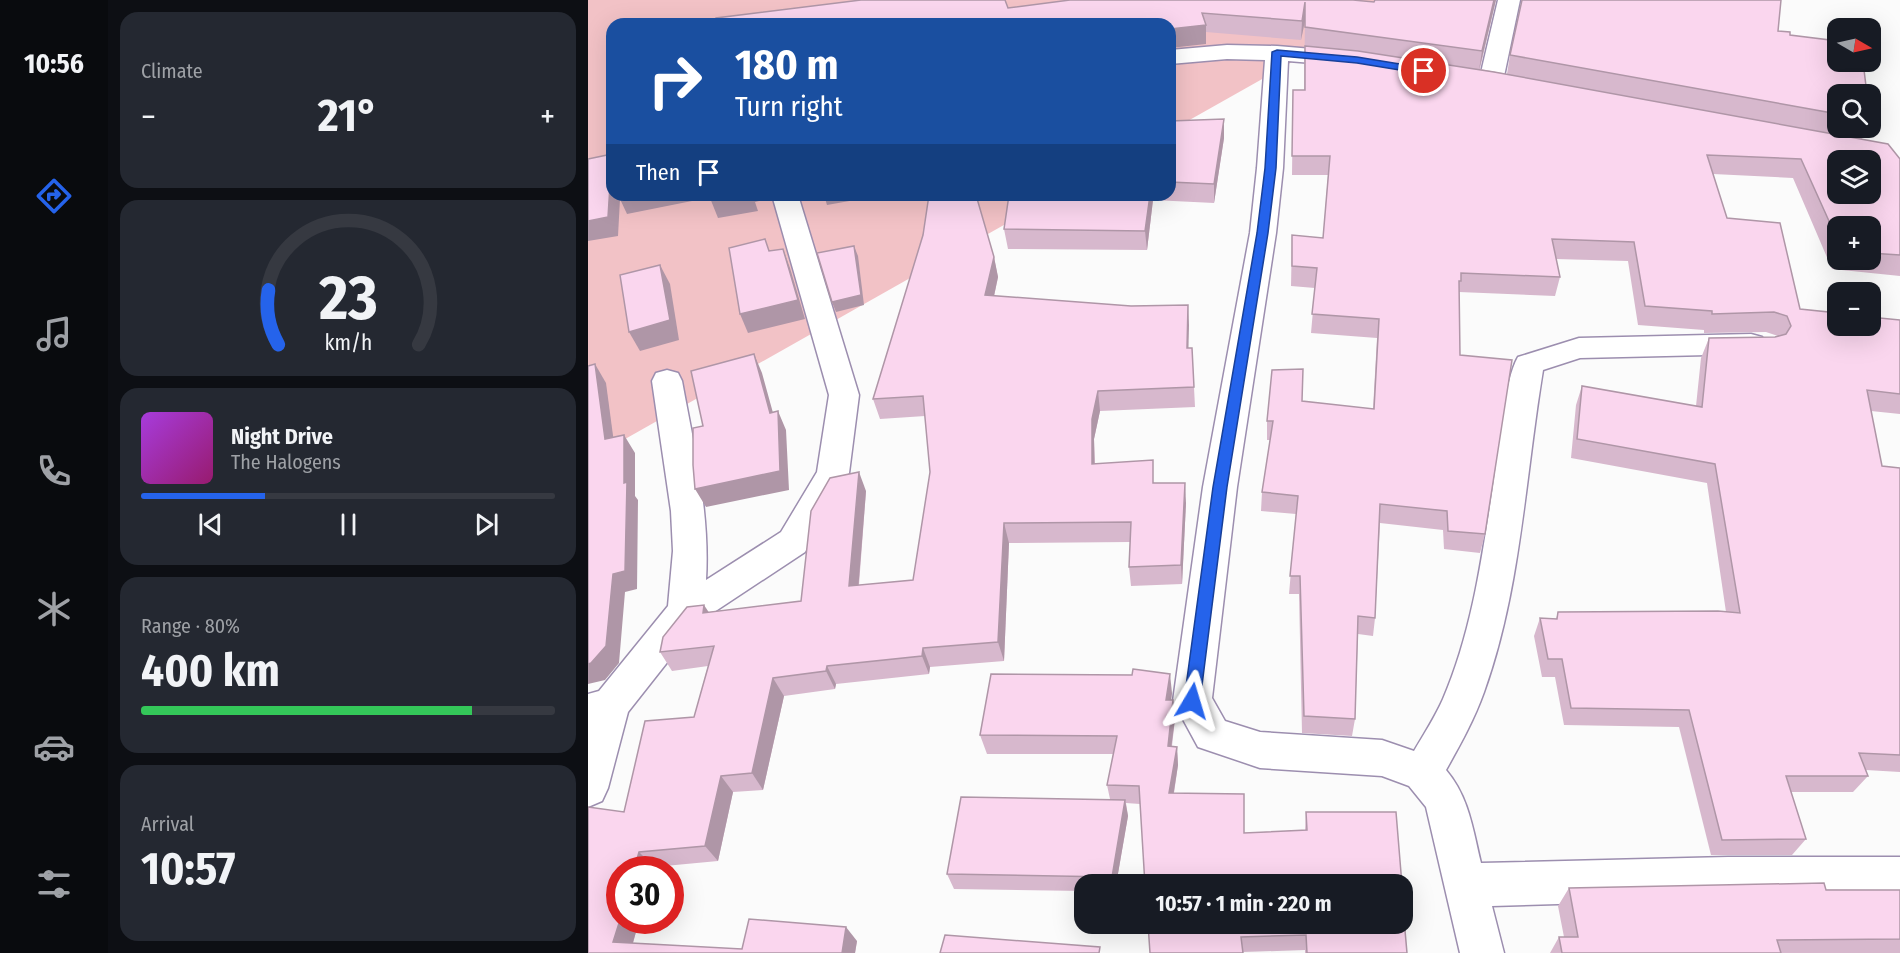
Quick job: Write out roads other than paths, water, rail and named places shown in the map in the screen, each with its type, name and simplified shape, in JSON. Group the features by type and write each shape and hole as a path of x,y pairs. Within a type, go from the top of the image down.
{"street":[{"path":"1491,82 1509,0"},
{"path":"1176,56 1227,52 1277,52 1368,62"},
{"path":"1277,52 1270,168 1263,233 1220,487 1192,701 1212,734 1260,750 1382,758 1423,773 1444,798 1482,953"},
{"path":"588,788 599,708 686,611 793,542 833,473 844,395 787,201"},
{"path":"1423,773 1465,693 1494,596 1520,405 1528,364 1579,348 1765,344"},
{"path":"667,381 688,511 690,551 686,611"},
{"path":"1466,885 1728,878 1900,878"}]}
